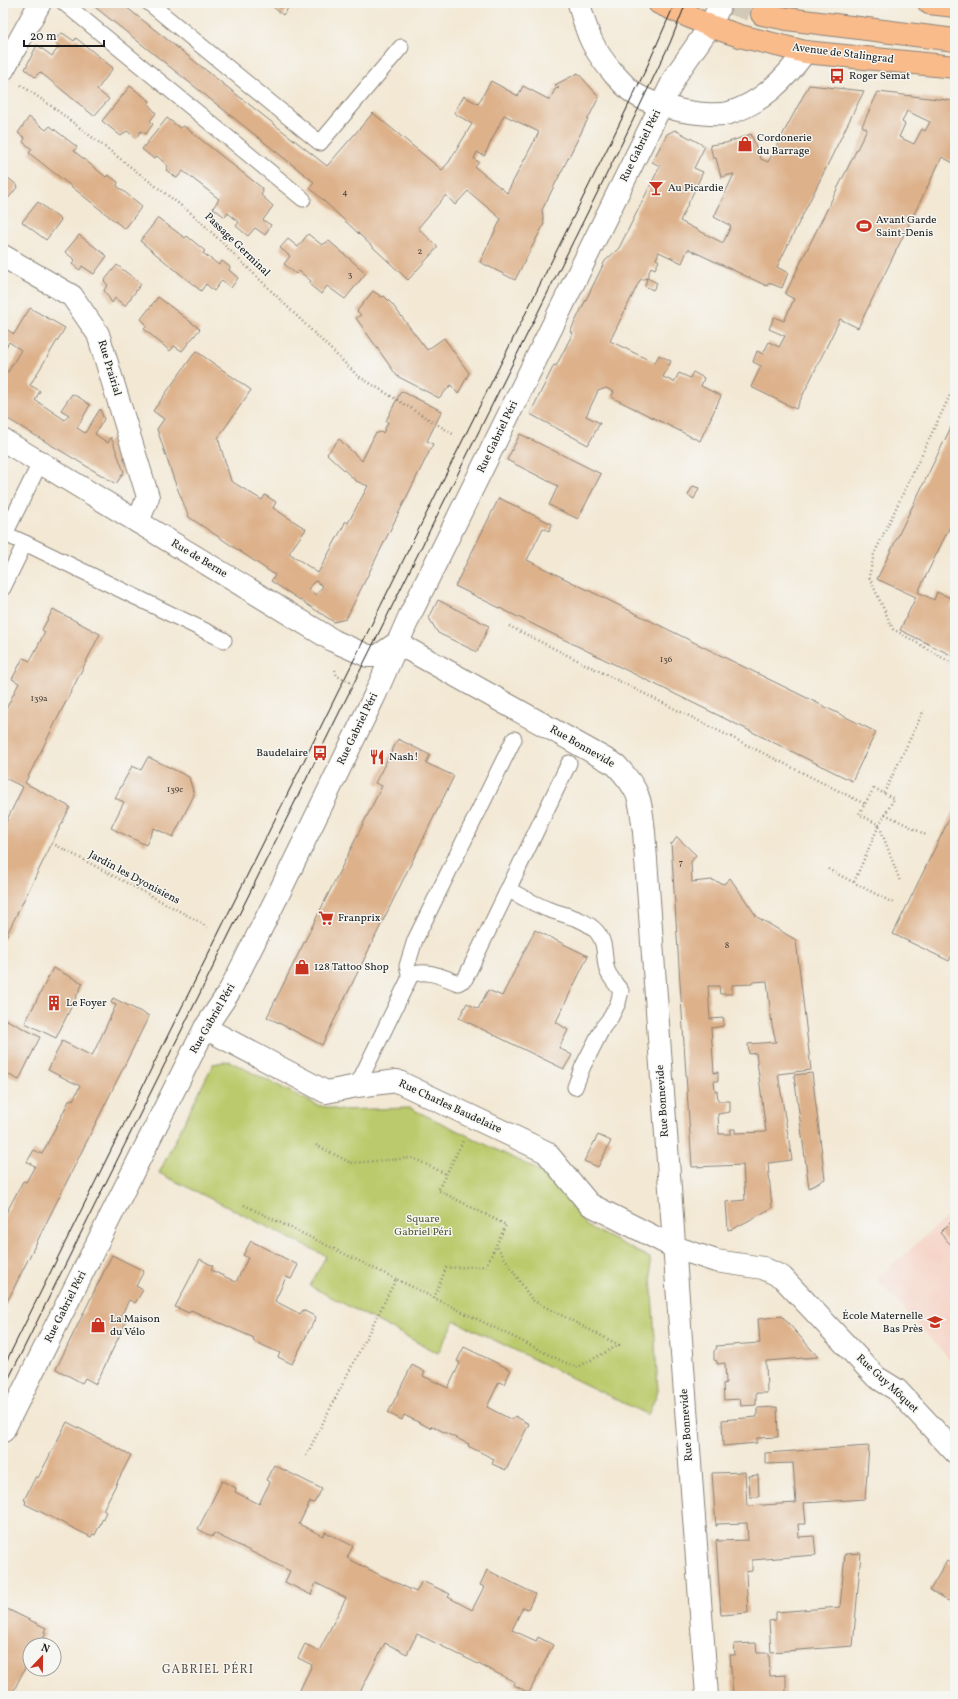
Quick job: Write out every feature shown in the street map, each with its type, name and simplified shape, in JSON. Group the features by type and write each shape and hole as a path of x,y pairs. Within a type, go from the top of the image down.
{"main road":[{"name":"Avenue de Stalingrad","path":"659,3 710,26 740,36 805,52 955,68"},
{"path":"929,3 955,6"},
{"path":"762,14 787,19 955,40"},
{"path":"851,27 955,33"}],"street":[{"path":"9,76 40,3"},
{"path":"579,3 586,30 600,57 634,94 661,106 694,113 728,113 758,100 777,86 791,71 805,52"},
{"name":"Rue Gabriel Péri","path":"3,1431 8,1407 205,1028 229,992 276,898 374,697 397,643 676,75 710,26 721,3"},
{"name":"Rue Prairial","path":"3,256 72,296 98,334 148,497 138,522"},
{"name":"Rue de Berne","path":"3,440 334,641 368,656 378,656 397,643"},
{"name":"Rue Bonnevide","path":"397,643 616,765 632,782 640,799 707,1696"},
{"name":"Rue Charles Baudelaire","path":"205,1028 326,1092 397,1081 546,1152 589,1204 674,1247"},
{"name":"Rue Guy Môquet","path":"674,1247 716,1261 763,1268 782,1277 876,1377 897,1390 955,1452"}],"lane":[{"path":"64,3 302,199"},
{"path":"149,3 320,143 400,46"},
{"path":"40,463 4,534 26,543 224,640"},
{"path":"3,588 26,543"},
{"path":"358,1086 405,988 409,976 407,966 415,940 514,739"},
{"path":"409,976 415,973 427,972 458,983 465,979 569,763"},
{"path":"508,889 533,903 585,923 597,931 602,941 606,956 607,969 612,980 621,991 618,1003 611,1017 602,1027 583,1066 575,1087"}],"path":[{"name":"Passage Germinal","path":"9,76 54,108 196,217 358,376 453,434"},
{"path":"955,385 874,554 869,576 893,629 955,665"},
{"path":"509,626 865,804"},
{"path":"884,793 924,710"},
{"path":"854,882 879,825 894,799 874,788 859,814 879,825 900,880"},
{"path":"3,810 9,815"},
{"path":"885,814 926,835"},
{"name":"Jardin les Dyonisiens","path":"52,844 198,921 208,928"},
{"path":"828,869 895,904"},
{"path":"434,1298 446,1268 486,1266 506,1225 438,1190 466,1135"},
{"path":"316,1145 351,1163 413,1158 446,1174"},
{"path":"244,1205 576,1368 619,1345 532,1300 496,1245"},
{"path":"306,1456 396,1279"}],"shaded area":[{"name":"École Maternelle Bas Près","path":"955,1210 955,1365 876,1279"}],"green space":[{"name":"Square Gabriel Péri","path":"229,1061 317,1105 339,1110 410,1108 544,1173 587,1226 650,1258 658,1391 648,1415 455,1321 438,1353 310,1286 326,1256 159,1173 213,1064"}],"building":[{"path":"90,3 121,3 327,166 373,113 442,170 449,162 472,124 454,113 464,96 478,104 491,81 518,96 523,86 550,100 555,89 559,88 555,85 578,73 599,97 542,210 544,224 515,280 480,262 501,219 468,191 455,205 446,195 418,228 438,247 408,280 310,188 314,182","holes":["504,115 539,132 507,193 475,167 479,162 474,159 477,152 484,156"]},
{"path":"268,3 292,3 283,15"},
{"path":"61,33 74,41 76,38 113,68 97,90 109,99 94,116 40,72 35,77 25,69 37,45 52,56 59,47 56,43 56,39"},
{"path":"809,85 864,91 777,267 788,273 782,288 769,283 767,286 688,249 682,263 659,252 656,259 659,261 655,269 651,267 647,278 640,280 610,341 655,363 659,355 671,361 663,377 674,382 679,373 690,378 693,372 704,378 701,386 721,396 700,441 611,397 614,392 606,388 598,391 586,416 600,423 588,445 530,414 554,365 556,366 573,333 570,332 605,261 619,248 660,166 652,162 667,134 675,130 705,146 694,168 703,172 680,221 723,243 731,226 714,217 734,174 721,177 716,158 713,158 710,145 726,143 751,134 761,159 768,162"},
{"path":"130,86 150,101 148,104 156,113 150,121 153,124 146,134 141,131 136,138 127,131 121,136 102,121"},
{"name":"Avant Garde Saint-Denis","path":"878,92 955,101 955,164 942,157 858,328 840,319 796,409 751,387 761,366 753,362 757,351 763,354 769,342 779,347 785,336 769,329 774,317 784,321 794,299 785,294 867,129 862,126","holes":["907,111 930,122 925,131 922,129 914,144 899,137 905,124 902,122"]},
{"path":"29,117 46,130 50,126 77,147 74,151 106,177 108,175 118,182 117,186 142,206 125,229 29,153 32,149 23,142 25,138 18,133"},
{"path":"167,118 180,128 183,126 185,127 262,188 263,192 261,195 273,206 263,220 271,225 265,235 255,228 248,236 236,226 239,222 228,213 225,217 213,208 219,199 183,171 177,178 166,170 168,166 157,156 154,159 142,149"},
{"path":"3,174 18,186 3,205"},
{"path":"38,202 61,220 46,240 22,222"},
{"path":"158,218 185,238 187,236 205,251 203,253 219,265 222,261 230,267 229,270 238,278 231,288 222,280 214,291 206,284 201,291 140,241"},
{"path":"308,234 322,245 329,241 366,273 345,299 327,286 321,294 309,284 311,281 299,271 296,274 284,264 290,256 280,248 288,239 298,247"},
{"path":"79,235 107,256 94,274 82,266 80,270 72,264 75,260 65,252"},
{"path":"117,265 141,284 125,306 115,298 112,303 104,290 108,285 104,281"},
{"path":"647,278 657,283 653,290 645,286"},
{"path":"373,291 382,297 384,296 392,304 427,350 444,338 469,373 458,394 451,385 439,398 397,376 356,318 361,315 357,311"},
{"path":"158,297 200,329 182,351 174,346 170,351 144,329 147,325 141,319"},
{"path":"30,308 65,328 30,385 40,391 35,400 65,420 69,415 61,410 72,394 80,398 90,405 77,428 85,433 100,409 104,419 95,434 108,443 111,437 124,472 116,484 3,416 3,369 8,372 21,350 9,342 3,352 3,327 14,334"},
{"path":"196,351 251,390 218,438 231,481 262,500 265,495 276,502 273,508 306,529 289,553 318,573 345,523 344,522 345,521 348,523 368,486 356,481 327,454 339,439 362,461 375,434 380,432 383,433 388,422 386,421 401,391 442,411 427,441 433,444 346,619 334,622 271,581 275,575 189,517 174,480 157,429 164,419 153,411","holes":["316,581 323,586 316,595 308,589"]},
{"path":"955,419 955,516 918,592 934,600 937,592 955,600 951,608 955,610 955,657 900,630 916,597 877,579"},
{"path":"520,434 601,474 578,519 549,505 558,486 507,460"},
{"path":"693,486 699,488 694,499 688,495"},
{"path":"499,498 552,524 549,531 543,528 527,560 876,732 852,781 455,586"},
{"path":"438,600 489,626 477,652 438,633 429,618"},
{"path":"53,609 100,634 25,783 70,807 4,940 3,828 23,787 3,777 3,715 19,683 12,679 23,658 30,661 45,632 42,630"},
{"path":"398,739 430,755 426,763 454,776 322,1045 267,1017 382,786 375,783"},
{"path":"148,757 189,777 194,795 173,837 154,828 146,845 111,828 124,802 115,798 132,766 141,770"},
{"path":"955,807 955,949 949,961 893,934"},
{"path":"677,837 696,855 691,862 692,882 712,880 724,884 730,878 757,917 796,940 811,1070 778,1074 792,1160 768,1163 772,1208 733,1229 728,1230 726,1202 745,1200 743,1165 692,1167 671,843 672,844","holes":["767,981 772,1025 776,1042 748,1044 749,1054 756,1053 766,1132 735,1133 735,1129 731,1129 731,1134 719,1134 718,1114 730,1112 730,1101 718,1101 717,1091 715,1091 714,1081 718,1081 718,1072 714,1073 711,1028 723,1026 724,1018 710,1019 708,986 719,986 720,994 732,994 732,985 752,984 752,982"]},
{"path":"535,930 588,956 556,1022 568,1030 559,1048 572,1055 564,1069 459,1018 467,1003 478,1009 488,990 502,996"},
{"name":"Le Foyer","path":"53,968 83,983 56,1038 25,1023"},
{"path":"113,998 149,1016 3,1310 3,1219 23,1181 26,1182 35,1166 27,1162 34,1150 42,1154 70,1099 73,1100 80,1086 48,1070 62,1041 92,1056 116,1005 111,1003"},
{"path":"3,1018 40,1037 19,1080 3,1072"},
{"path":"812,1073 825,1179 809,1188 794,1075"},
{"path":"598,1135 611,1141 598,1167 584,1161"},
{"path":"955,1218 955,1249 940,1233"},
{"path":"251,1241 298,1265 291,1279 286,1277 275,1301 300,1314 303,1310 316,1317 292,1364 278,1357 280,1353 253,1341 254,1338 191,1310 189,1313 175,1307 200,1259 213,1266 211,1270 236,1282 248,1258 243,1255"},
{"path":"112,1255 144,1271 136,1286 143,1290 135,1303 129,1300 120,1318 126,1322 96,1384 85,1378 82,1383 56,1369"},
{"path":"782,1316 818,1357 766,1361 767,1393 756,1393 756,1405 741,1406 740,1399 724,1400 723,1384 726,1383 725,1363 717,1364 717,1361 714,1360 714,1351 717,1348 716,1346 760,1343 758,1319"},
{"path":"464,1347 511,1370 504,1384 499,1382 487,1407 512,1420 515,1416 529,1424 506,1470 492,1464 494,1459 468,1446 469,1444 432,1426 430,1428 404,1415 402,1420 388,1413 412,1365 425,1372 423,1376 448,1388 460,1363 457,1361"},
{"path":"777,1407 778,1437 757,1438 757,1443 723,1446 722,1420 757,1417 757,1408"},
{"path":"67,1422 131,1455 103,1510 106,1512 95,1535 93,1534 91,1537 25,1504 26,1501 24,1500 36,1476 38,1478"},
{"path":"869,1446 865,1499 804,1503 806,1524 798,1524 799,1537 814,1536 816,1555 752,1560 752,1571 746,1572 748,1613 721,1615 716,1540 748,1540 747,1523 717,1524 716,1526 712,1473 745,1472 747,1506 796,1503 793,1463 765,1464 765,1453"},
{"path":"274,1465 322,1489 314,1503 310,1502 299,1524 323,1536 325,1532 353,1546 347,1558 380,1575 416,1592 422,1581 450,1594 448,1597 472,1610 484,1587 480,1585 487,1570 535,1594 528,1609 523,1607 512,1630 536,1641 538,1637 553,1645 529,1693 514,1685 515,1682 417,1634 407,1654 385,1643 358,1696 297,1696 312,1665 298,1658 305,1644 319,1651 346,1598 316,1583 311,1595 285,1582 290,1571 214,1533 212,1537 198,1529 222,1481 236,1488 235,1492 259,1504 270,1482 266,1480"},
{"path":"758,1475 759,1497 750,1497 749,1476"},
{"path":"861,1553 853,1646 771,1652 769,1621 776,1620 776,1612 840,1607 845,1554"},
{"path":"947,1561 955,1566 955,1605 930,1590"},
{"path":"3,1607 46,1628 44,1632 46,1633 44,1637 22,1637 22,1674 11,1696 3,1696"},
{"path":"756,1643 757,1653 769,1653 770,1676 786,1675 786,1696 761,1696 760,1694 733,1695 730,1655 735,1655 734,1644"}],"tunnel":[{"path":"730,3 762,14"}],"tram line":[{"path":"3,1368 613,137 646,69 675,3"},
{"path":"3,1390 622,143 670,43 686,3"}],"place":[{"name":"Roger Semat","path":"837,76"},
{"name":"Cordonerie du Barrage","path":"745,144"},
{"name":"Au Picardie","path":"656,188"},
{"name":"Avant Garde Saint-Denis","path":"864,226"},
{"name":"Baudelaire","path":"320,753"},
{"name":"Nash!","path":"377,757"},
{"name":"Franprix","path":"326,918"},
{"name":"128 Tattoo Shop","path":"302,967"},
{"name":"Le Foyer","path":"54,1003"},
{"name":"École Maternelle Bas Près","path":"935,1322"},
{"name":"La Maison du Vélo","path":"98,1325"}],"district":[{"name":"GABRIEL PÉRI","path":"208,1670"}]}
